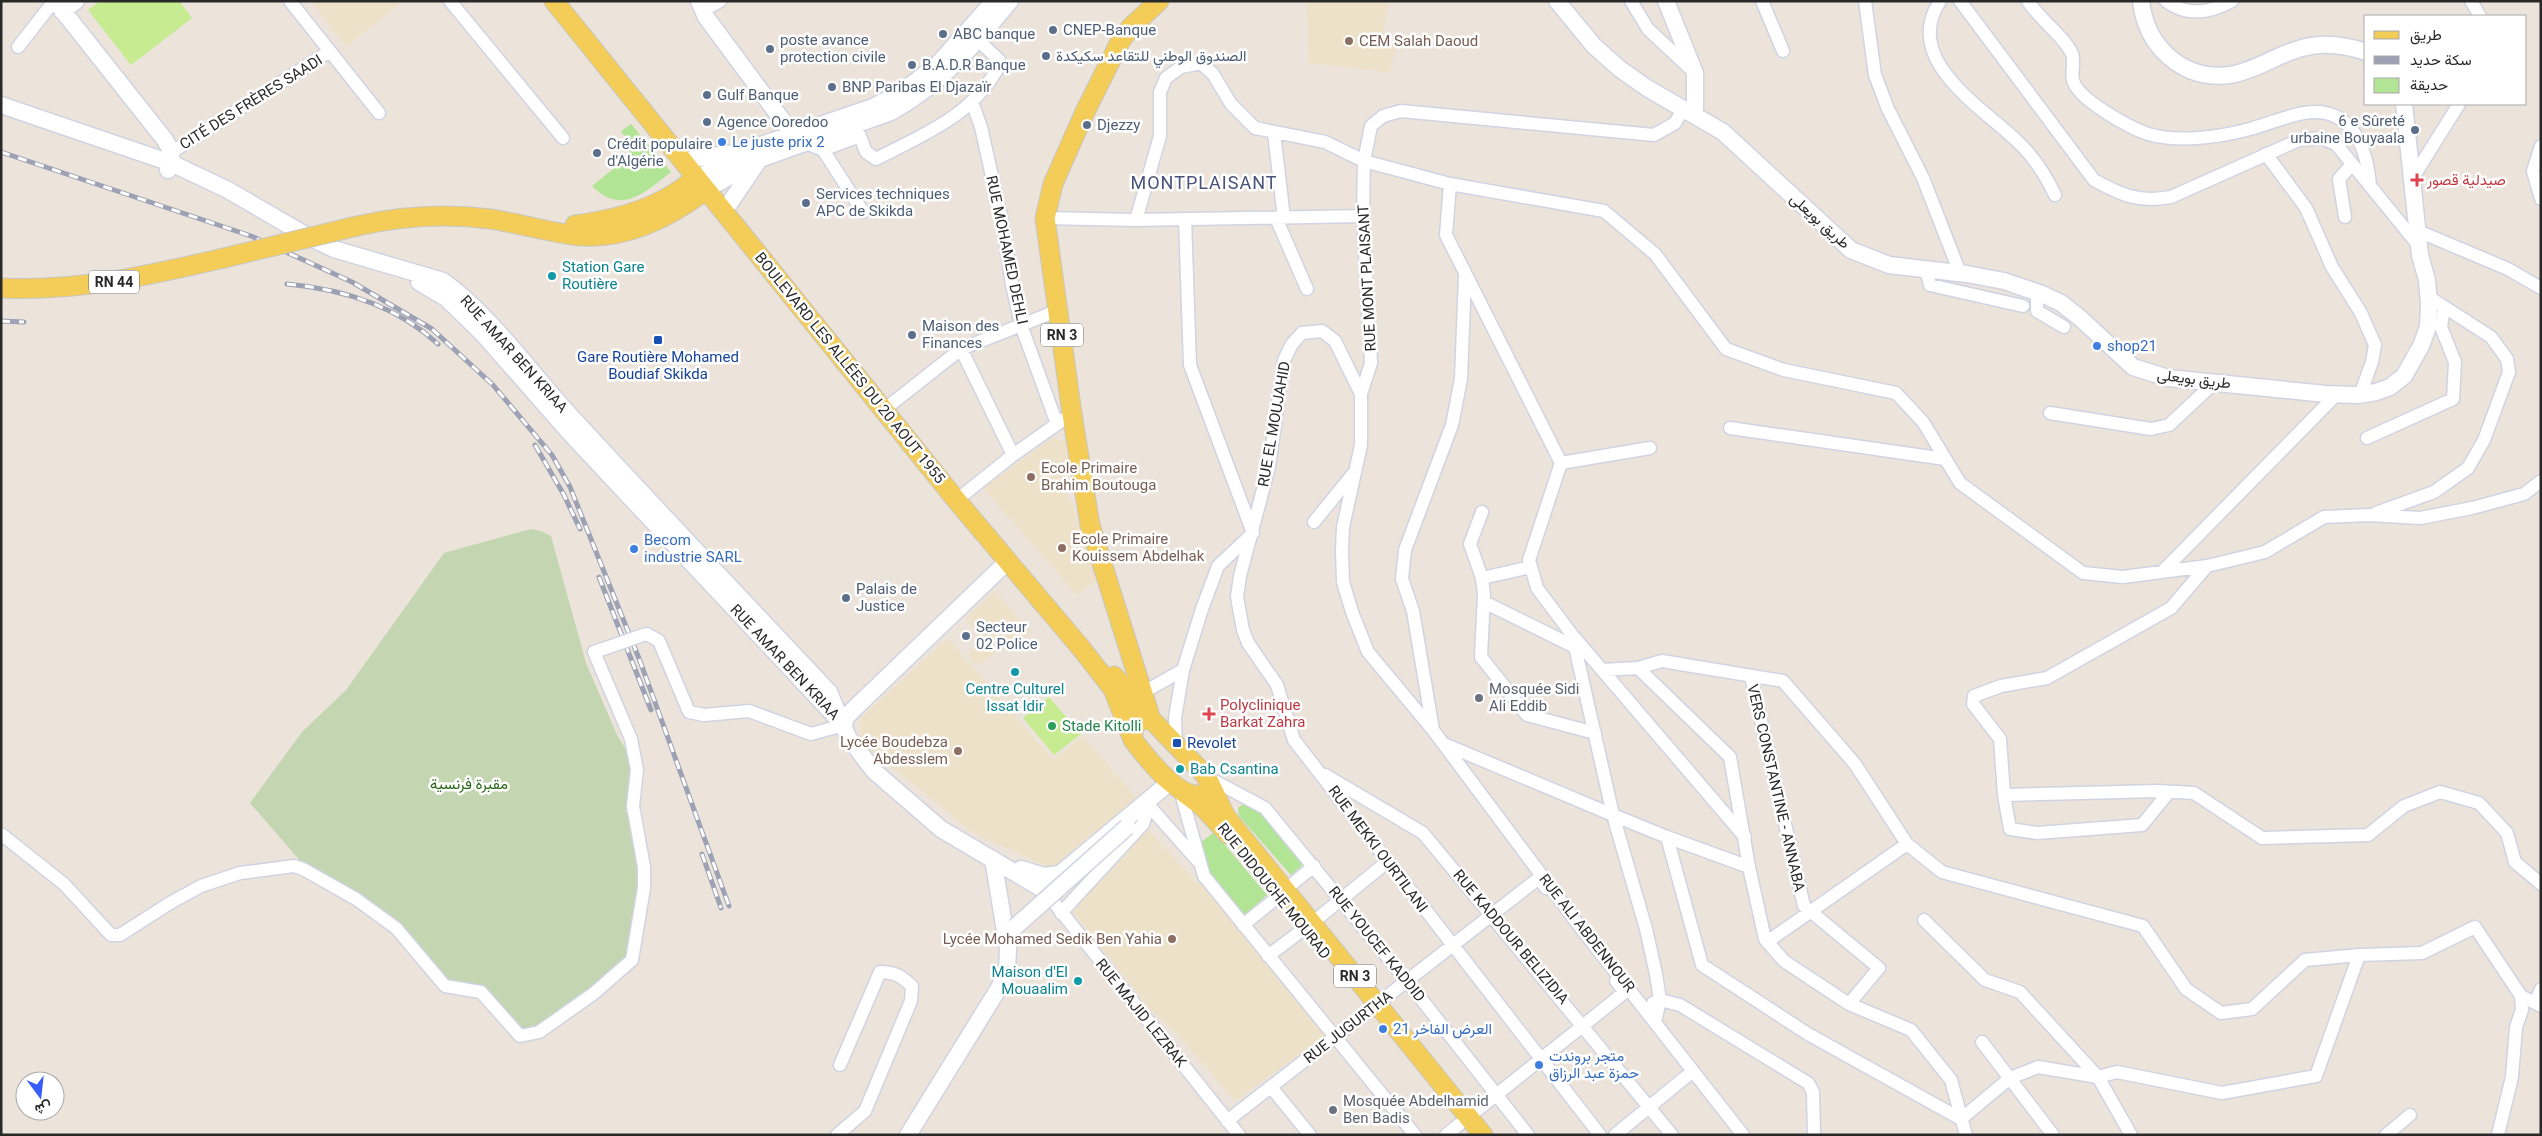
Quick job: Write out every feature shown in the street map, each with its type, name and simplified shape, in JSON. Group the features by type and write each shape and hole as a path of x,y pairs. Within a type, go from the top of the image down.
{"main road":[{"path":"56,4 76,1"},
{"name":"BOULEVARD LES ALLÉES DU 20 AOUT 1955","path":"554,1 688,160"},
{"name":"BOULEVARD LES ALLÉES DU 20 AOUT 1955","path":"565,1 688,160 1008,562 1081,648 1112,689 1133,734"},
{"path":"805,140 899,94 938,64 982,8 994,1"},
{"path":"761,152 711,189 681,199 688,160 761,152 891,112 912,100 935,84 978,40 1010,1"},
{"name":"RN 3","path":"1140,698 1090,525 1064,419 1059,310 1045,218 1057,176 1084,114 1120,42 1130,28 1159,1"},
{"name":"طريق بويعلى","path":"1557,1 1594,46 1620,69 1647,88 1724,132 1851,250 1889,265 1960,273 2004,281 2037,292 2062,303 2133,367 2168,378 2360,395 2390,387 2404,376 2421,346 2428,327 2429,297 2419,238 2404,105"},
{"path":"1666,1 1695,73 1689,111"},
{"path":"2142,1 2143,17 2152,39 2168,57 2191,71 2213,75 2232,74 2302,48 2321,45 2348,46 2364,51"},
{"path":"710,2 706,17 749,67 805,140"},
{"name":"CITÉ DES FRÈRES SAADI","path":"56,4 171,162"},
{"name":"CITÉ DES FRÈRES SAADI","path":"1,105 171,162 248,202"},
{"name":"CITÉ DES FRÈRES SAADI","path":"1,114 171,162"},
{"path":"711,189 761,152"},
{"name":"BOULEVARD LES ALLÉES DU 20 AOUT 1955","path":"711,189 963,495 1140,698 1176,743"},
{"name":"RN 44","path":"1,288 48,289 106,284 396,218 440,216 489,219 574,235 616,234 650,224 681,199"},
{"name":"RUE AMAR BEN KRIAA","path":"248,202 307,236 334,249 443,281 462,296 577,424 829,692 844,725"},
{"name":"RUE AMAR BEN KRIAA","path":"381,264 437,291 454,305 569,432 844,725"},
{"path":"1008,562 857,706 846,717 844,725 856,749 874,771 941,829 1044,890"},
{"path":"1133,734 1141,720 1140,698"},
{"path":"835,704 857,706"},
{"name":"RUE DIDOUCHE MOURAD","path":"1133,734 1177,788 1219,823 1282,893"},
{"name":"RUE DIDOUCHE MOURAD","path":"1176,743 1207,778 1226,817 1282,893 1469,1124 1483,1135"},
{"path":"1177,788 1193,796 1205,794 1210,787 1207,778"},
{"path":"993,859 1044,876 1060,874 1177,788"},
{"path":"1008,949 1015,927 1146,818 1177,788"},
{"path":"908,1135 999,988 1007,970 1008,949 993,859"}],"street":[{"name":"CITÉ DES FRÈRES SAADI","path":"290,1 379,113"},
{"path":"450,1 563,138"},
{"path":"1631,1 1648,29 1695,73"},
{"path":"1762,1 1783,50"},
{"path":"1865,1 1875,75 1888,109 1923,178 1960,273"},
{"path":"1940,1 1931,21 1930,48 1948,77 2033,158 2055,195"},
{"path":"1960,1 2094,180 2122,196 2154,200 2171,197 2298,140 2321,138 2336,144 2370,186 2419,238 2508,269 2541,288"},
{"path":"2028,1 2072,54 2073,82 2084,95 2115,118 2148,134 2171,138 2228,134 2306,113 2333,115 2347,122 2356,135 2368,162 2370,186"},
{"path":"2166,1 2182,10 2197,13 2214,10 2232,1"},
{"path":"2471,1 2479,15"},
{"path":"18,47 56,4"},
{"path":"805,140 860,136 866,152 876,159 960,114 972,102 1000,64 999,60 978,40"},
{"name":"CITÉ DES FRÈRES SAADI","path":"171,162 330,52"},
{"path":"1136,220 1160,136 1160,92 1166,78 1181,67 1201,64 1213,74 1230,104 1255,128 1325,142 1364,161 1450,184 1604,211 1655,254 1726,349 1784,370 1896,393 1923,422 1960,483 2083,573 2123,577 2207,566 2265,552 2324,517 2369,515 2420,518 2472,508 2524,494 2541,481"},
{"name":"RUE MOHAMED DEHLI","path":"972,102 981,127 1000,212 1012,285 1021,325 1064,419"},
{"path":"2412,179 2458,105"},
{"name":"RUE MONT PLAISANT","path":"1433,730 1368,652 1343,582 1343,528 1361,445 1361,394 1371,363 1363,216 1364,161 1371,126 1383,116 1401,111 1654,135 1675,123 1689,111"},
{"path":"1274,132 1280,218 1307,289"},
{"path":"805,140 863,212"},
{"path":"2541,146 2533,171 2541,199"},
{"path":"2266,154 2306,208 2332,268 2361,313 2375,345 2372,362 2360,395"},
{"path":"2345,217 2339,178 2352,164"},
{"path":"1450,184 1446,235 1561,463 1529,560 1537,588 1574,642 1602,670 1745,836"},
{"path":"1045,218 1136,220 1363,216"},
{"path":"1176,743 1175,718 1183,670 1202,609 1218,566 1253,533 1190,365 1185,219"},
{"path":"1926,269 1930,286 2023,306"},
{"path":"1433,730 1413,611 1402,579 1405,550 1452,425 1461,379 1465,272"},
{"path":"2037,292 2036,311 2064,327"},
{"path":"2369,515 2434,492 2468,468 2484,440 2509,372 2507,359 2491,337 2429,297"},
{"path":"2367,438 2452,399 2455,362 2441,327 2444,307"},
{"path":"890,405 961,349 1059,310"},
{"name":"RUE EL MOUJAHID","path":"1253,533 1269,468 1284,360 1292,344 1302,333 1322,331 1334,341 1361,394"},
{"path":"961,349 1013,455"},
{"path":"2050,413 2151,429 2169,426 2214,382"},
{"path":"2162,572 2337,394"},
{"path":"963,495 1013,455 1064,419"},
{"path":"1730,428 1945,459"},
{"path":"1561,463 1650,448"},
{"path":"1314,522 1356,470"},
{"path":"1482,512 1470,544 1482,578 1484,602 1481,658 1527,715 1595,733"},
{"name":"RUE MEKKI OURTILANI","path":"1253,533 1240,576 1236,597 1243,630 1248,643 1277,685 1294,740 1321,772 1387,862 1600,1135"},
{"path":"2169,792 2142,825 2037,834 2010,829 2004,795 2000,739 1973,704 1974,696 2001,686 2048,678 2171,608 2207,566"},
{"path":"1482,578 1531,567"},
{"path":"1484,602 1574,642"},
{"path":"1,834 64,884 111,935 120,935 170,903 209,883 240,873 294,866 303,869 356,899 396,928 445,986 481,992 520,1036 528,1036 539,1032 593,994 632,960 644,888 644,867 633,806 637,770 630,739 594,652 646,634 659,640 689,712 704,715 750,711 811,734 844,725"},
{"path":"1574,642 1614,815 1646,929 1660,1000 1655,1022"},
{"path":"1602,670 1638,668 1662,661 1783,681 1855,764 1907,844 1942,872 2143,926 2186,988 2221,1012 2252,1009 2305,960 2359,955 2422,953 2475,927 2521,996 2522,1010 2516,1027 2512,1077 2498,1135"},
{"path":"1638,668 1730,756 1749,867 1767,942 1784,961 1849,1004 1912,1030 1951,1080 1966,1135"},
{"path":"1140,698 1183,670"},
{"name":"VERS CONSTANTINE - ANNABA","path":"1751,677 1804,906 1879,968 1849,1004"},
{"name":"RUE ALI ABDENNOUR","path":"1433,730 1581,927 1742,1135"},
{"path":"1444,744 1667,837 1749,867"},
{"name":"RUE KADDOUR BELIZIDIA","path":"1321,772 1423,832 1584,1025 1672,1135"},
{"name":"RUE YOUCEF KADDID","path":"1207,778 1265,808 1407,981 1528,1135"},
{"path":"1177,788 1190,819 1199,862 1204,876 1415,1135"},
{"path":"2004,795 2194,793 2262,838 2368,835 2404,806 2440,792 2479,803 2507,833 2515,862 2541,884"},
{"path":"1060,912 1146,818 1199,862"},
{"path":"1667,837 1702,965 1808,1034 1961,1119"},
{"path":"1767,942 1907,844"},
{"path":"1268,956 1387,862"},
{"path":"1243,925 1314,866"},
{"name":"RUE JUGURTHA","path":"1227,1121 1539,878 1570,921 1581,927"},
{"name":"RUE MAJID LEZRAK","path":"1044,890 1239,1135"},
{"path":"1924,920 1985,980 2020,992 2098,1077 2131,1135"},
{"path":"1446,1135 1469,1124 1496,1095 1625,992 1584,940 1581,927"},
{"path":"1961,1119 2010,1078 2038,1067 2098,1077 2117,1072 2222,1093 2316,1076 2359,955"},
{"path":"837,1135 865,1111 907,1010 912,986 902,977 893,972 880,972 840,1065"},
{"path":"2521,996 2538,1004 2541,989"},
{"path":"1644,1007 1660,1000 1680,1005 1808,1083 1813,1092 1814,1135"},
{"path":"1982,1042 2053,1135"},
{"path":"1614,1135 1694,1071"},
{"path":"1271,1087 1310,1135"},
{"path":"2386,1135 2410,1115"}],"shaded area":[{"path":"311,1 404,1 346,47"},
{"name":"CEM Salah Daoud","path":"1307,1 1389,2 1383,35 1395,47 1390,72 1309,63"},
{"path":"1052,438 1065,441 1071,471 1056,482 1071,501 1098,579 1077,595 983,488"},
{"path":"995,591 1031,633 976,665 967,654 983,642 965,619"},
{"name":"Lycée Boudebza Abdesslem","path":"948,638 1053,760 1083,736 1137,799 1052,868 976,835 860,742 861,718"},
{"name":"Lycée Mohamed Sedik Ben Yahia","path":"1148,829 1197,883 1209,890 1328,1034 1235,1101 1177,1034 1148,1007 1070,908"}],"green space":[{"path":"100,1 179,1 192,18 131,65 88,10"},
{"path":"631,124 671,172 652,187 633,198 613,199 603,195 592,186 632,154 622,141 626,138 621,131"},
{"name":"مقبرة فرنسية","path":"531,529 551,536 586,663 617,735 631,758 628,794 631,799 630,805 625,811 636,823 642,869 630,957 580,1001 530,1032 521,1030 485,989 448,984 417,948 302,863 250,803 302,732 346,690 444,553"},
{"name":"Stade Kitolli","path":"1049,697 1081,734 1054,755 1023,718"},
{"path":"1246,802 1263,810 1306,862 1291,875 1239,816 1238,808"},
{"path":"1214,832 1267,895 1241,918 1207,875 1200,843"}],"railway":[{"path":"1,152 251,236 352,282 432,329 493,385 552,455 570,487 640,661 729,906"},
{"path":"287,284 328,290 368,302 405,319 438,344"},
{"path":"1,321 24,322"},
{"path":"535,445 564,495 580,529"},
{"path":"599,577 651,710"},
{"path":"702,854 721,908"}],"place":[{"name":"CNEP-Banque","path":"1053,30"},
{"name":"ABC banque","path":"943,34"},
{"name":"CEM Salah Daoud","path":"1349,41"},
{"name":"poste avance protection civile","path":"770,49"},
{"name":"الصندوق الوطني للتقاعد سكيكدة","path":"1046,56"},
{"name":"B.A.D.R Banque","path":"912,65"},
{"name":"BNP Paribas El Djazaïr","path":"832,87"},
{"name":"Gulf Banque","path":"707,95"},
{"name":"Agence Ooredoo","path":"707,122"},
{"name":"Djezzy","path":"1087,125"},
{"name":"6 e Sûreté urbaine Bouyaala","path":"2415,130"},
{"name":"Le juste prix 2","path":"722,142"},
{"name":"Crédit populaire d'Algérie","path":"597,153"},
{"name":"صيدلية قصور","path":"2417,180"},
{"name":"Services techniques APC de Skikda","path":"806,203"},
{"name":"Station Gare Routière","path":"552,276"},
{"name":"Maison des Finances","path":"912,335"},
{"name":"Gare Routière Mohamed Boudiaf Skikda","path":"658,340"},
{"name":"shop21","path":"2097,346"},
{"name":"Ecole Primaire Brahim Boutouga","path":"1031,477"},
{"name":"Ecole Primaire Kouissem Abdelhak","path":"1062,548"},
{"name":"Becom industrie SARL","path":"634,549"},
{"name":"Palais de Justice","path":"846,598"},
{"name":"Secteur 02 Police","path":"966,636"},
{"name":"Centre Culturel Issat Idir","path":"1015,672"},
{"name":"Mosquée Sidi Ali Eddib","path":"1479,698"},
{"name":"Polyclinique Barkat Zahra","path":"1209,714"},
{"name":"Stade Kitolli","path":"1052,726"},
{"name":"Revolet","path":"1177,743"},
{"name":"Lycée Boudebza Abdesslem","path":"958,751"},
{"name":"Bab Csantina","path":"1180,769"},
{"name":"Lycée Mohamed Sedik Ben Yahia","path":"1172,939"},
{"name":"Maison d'El Mouaalim","path":"1078,981"},
{"name":"العرض الفاخر 21","path":"1383,1029"},
{"name":"متجر بروندت حمزة عبد الرزاق","path":"1539,1065"},
{"name":"Mosquée Abdelhamid Ben Badis","path":"1333,1110"}],"district":[{"name":"MONTPLAISANT","path":"1204,183"}]}
